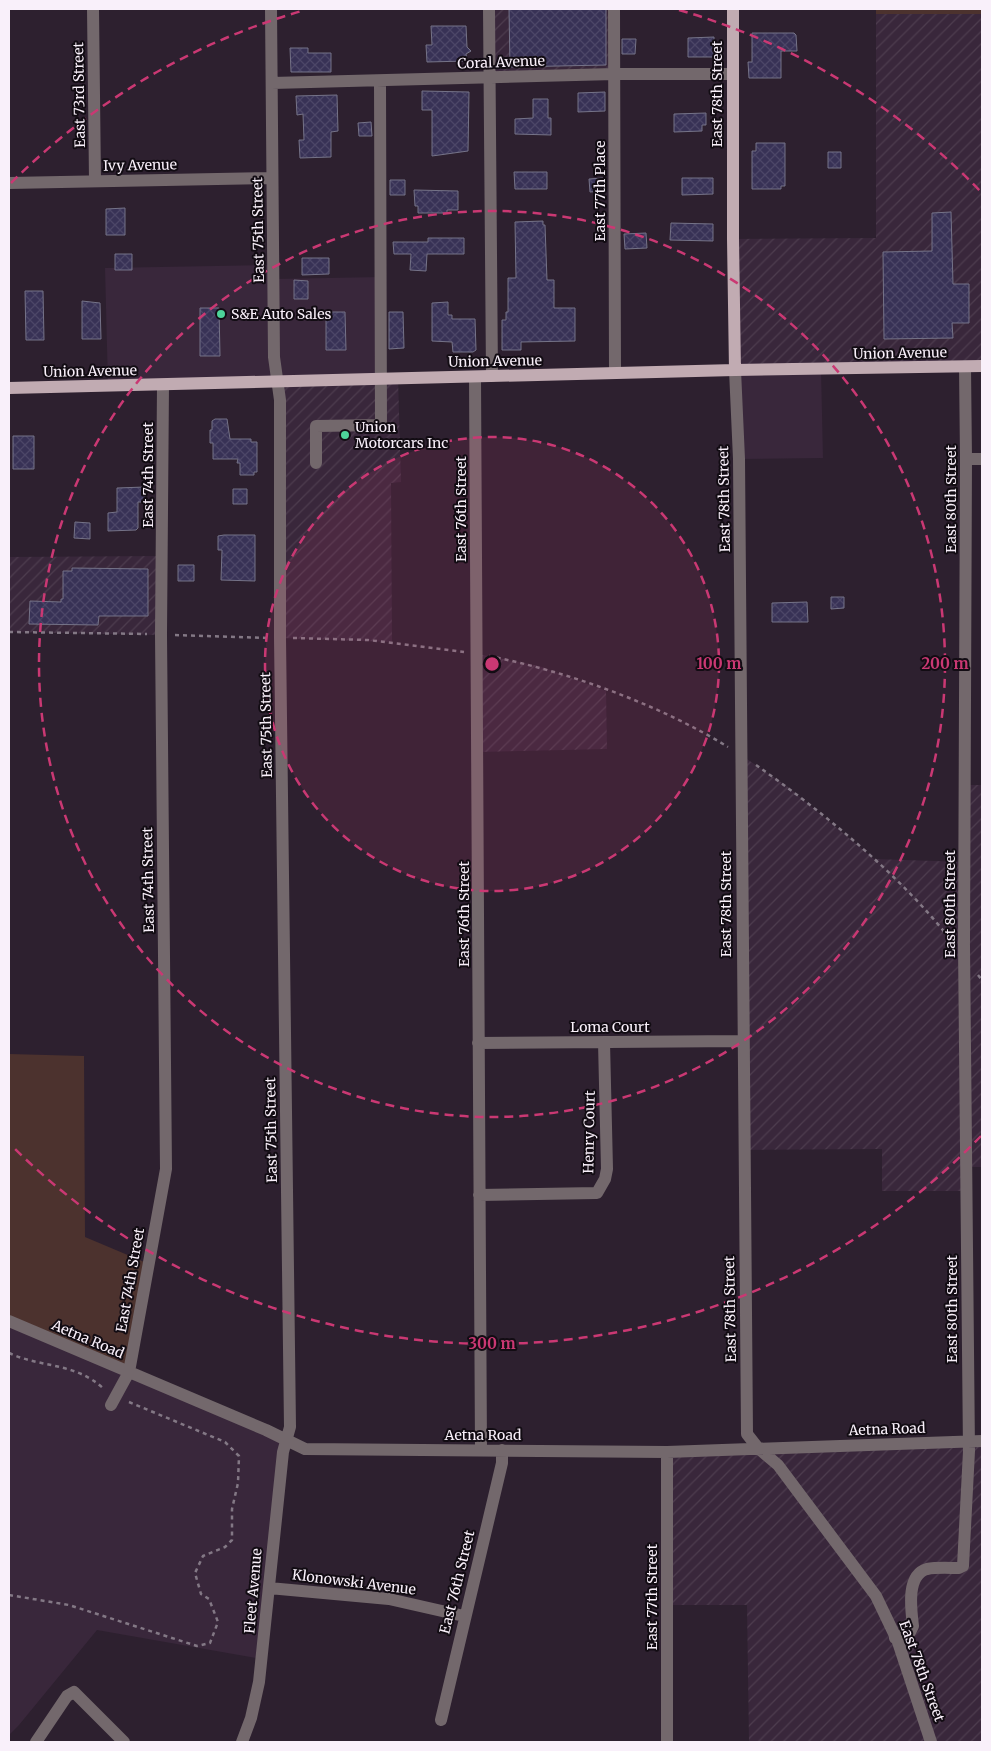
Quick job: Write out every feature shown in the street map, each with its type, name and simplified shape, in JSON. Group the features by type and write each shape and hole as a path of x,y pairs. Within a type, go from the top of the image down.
{"main road":[{"name":"East 78th Street","path":"733,9 735,370"},
{"name":"Union Avenue","path":"9,388 163,385 277,380 982,366"}],"street":[{"name":"East 73rd Street","path":"93,9 96,181"},
{"name":"East 75th Street","path":"271,9 274,357 280,400 280,638 290,1427 286,1441"},
{"path":"489,9 492,376"},
{"name":"East 77th Place","path":"614,9 615,373"},
{"name":"Coral Avenue","path":"272,83 614,74 732,74"},
{"path":"316,464 316,426 381,426 380,81"},
{"name":"Ivy Avenue","path":"9,183 272,178"},
{"name":"East 80th Street","path":"895,1638 910,1632 913,1626 913,1582 920,1573 928,1569 959,1568 963,1566 968,1442 964,945 966,460 964,367"},
{"name":"East 78th Street","path":"735,370 739,469 742,1041 747,1434 758,1448 778,1465 876,1596 895,1638 932,1742"},
{"name":"East 76th Street","path":"475,377 481,1450"},
{"name":"East 74th Street","path":"113,1400 129,1372 166,1169 161,635 163,385"},
{"path":"966,460 982,459"},
{"name":"Loma Court","path":"478,1043 742,1041"},
{"name":"Henry Court","path":"479,1195 597,1193 605,1179 607,1170 604,1042"},
{"name":"Aetna Road","path":"9,1321 266,1430 306,1449 667,1452 982,1441"},
{"name":"Fleet Avenue","path":"242,1742 251,1718 259,1682 282,1452 286,1441"},
{"name":"East 76th Street","path":"441,1720 464,1616 502,1463 502,1450"},
{"name":"East 77th Street","path":"667,1452 667,1742"},
{"name":"Klonowski Avenue","path":"269,1588 389,1599 464,1616"},
{"path":"36,1742 67,1696 74,1692 124,1742"}],"path":[{"path":"9,632 148,634"},
{"path":"173,635 271,638"},
{"path":"290,638 368,640 434,646 469,653"},
{"path":"485,656 539,666 617,694 694,728 732,749"},
{"path":"752,762 788,787 874,859 925,907 952,942"},
{"path":"9,1353 62,1366 96,1382 113,1400 225,1442 239,1456 238,1483 232,1509 232,1540 225,1546 203,1556 195,1573 201,1594 208,1599 218,1622 210,1643 197,1646 69,1605 9,1595"}],"shaded area":[{"path":"489,9 614,9 614,74 490,78"},
{"path":"876,9 982,9 982,14 876,14"},
{"path":"876,14 982,14 982,366 735,370 733,239 876,238"},
{"path":"273,265 274,279 381,277 380,378 108,386 105,268"},
{"path":"821,369 823,458 739,459 735,370"},
{"path":"398,378 401,482 391,483 392,642 280,638 277,380"},
{"path":"163,556 161,635 9,632 9,557"},
{"path":"478,654 539,666 606,691 607,749 479,752"},
{"path":"741,755 788,787 874,859 965,862 965,785 982,785 982,1167 966,1167 967,1191 882,1191 882,1149 743,1150"},
{"path":"9,1054 84,1056 85,1237 149,1264 129,1372 9,1321"},
{"path":"9,1321 286,1441 262,1659 97,1630 9,1735"},
{"path":"982,1441 982,1742 749,1742 747,1605 667,1605 667,1452"}],"building":[{"path":"509,9 606,9 606,65 510,67"},
{"path":"431,26 466,26 467,47 471,51 466,54 467,61 427,62 426,45 432,45"},
{"path":"752,33 794,33 796,35 797,51 781,51 781,78 749,78 748,62 752,62"},
{"path":"714,37 714,45 717,45 718,57 688,57 688,38"},
{"path":"622,39 636,39 635,54 622,54"},
{"path":"290,48 308,48 308,53 331,53 331,72 291,72"},
{"path":"422,91 469,92 468,151 432,156 432,110 422,110"},
{"path":"605,92 605,111 578,112 578,93"},
{"path":"337,95 338,131 331,132 331,157 300,158 299,140 304,140 303,114 297,115 296,96"},
{"path":"533,99 548,99 548,118 551,118 551,135 515,134 515,119 533,118"},
{"path":"706,113 706,125 702,125 702,131 674,132 674,114"},
{"path":"371,122 372,136 359,136 358,123"},
{"path":"756,143 785,143 785,186 781,186 781,189 752,189 752,151 756,151"},
{"path":"828,152 841,152 841,168 828,168"},
{"path":"514,172 547,172 547,189 515,189"},
{"path":"603,178 604,191 590,192 589,179"},
{"path":"682,178 713,178 713,194 682,195"},
{"path":"390,180 405,180 405,195 390,195"},
{"path":"414,190 458,191 458,210 447,210 447,213 418,213 418,206 415,206"},
{"path":"125,208 125,235 106,235 106,209"},
{"path":"951,212 953,284 969,284 969,323 952,323 953,338 884,339 883,252 932,251 932,213"},
{"path":"543,221 543,225 545,225 547,280 554,280 554,308 575,308 575,341 521,342 521,350 502,350 502,320 506,320 506,312 508,312 508,278 516,278 515,222"},
{"path":"671,223 713,224 713,241 670,240"},
{"path":"646,233 647,248 625,249 624,234"},
{"path":"428,238 464,238 464,254 427,254 426,271 410,270 411,254 394,254 393,242 428,242"},
{"path":"115,254 132,254 132,270 115,270"},
{"path":"302,258 329,258 329,274 302,275"},
{"path":"294,280 308,281 308,299 294,299"},
{"path":"25,291 43,291 44,340 26,340"},
{"path":"82,301 100,303 101,339 82,339"},
{"path":"448,302 448,315 452,315 452,319 475,319 476,350 473,352 453,352 452,342 432,341 432,303"},
{"path":"200,308 219,308 220,356 200,356"},
{"path":"326,312 345,312 346,350 326,350"},
{"path":"389,312 403,312 404,348 389,349"},
{"path":"215,419 227,419 230,439 251,439 251,442 257,442 257,472 254,472 254,475 240,475 238,459 213,459 213,443 210,443 210,430 212,430 212,421"},
{"path":"13,436 34,436 34,469 13,469"},
{"path":"145,487 145,502 138,502 138,528 136,530 108,531 108,513 117,512 117,488"},
{"path":"233,489 247,489 247,504 233,504"},
{"path":"75,522 90,523 90,539 74,538"},
{"path":"255,535 255,581 221,580 222,550 218,550 218,536"},
{"path":"178,565 194,565 194,581 178,581"},
{"path":"72,568 148,569 148,616 99,616 98,625 29,624 30,601 61,602 61,599 63,599 63,571 72,571"},
{"path":"831,597 844,597 844,608 831,609"},
{"path":"807,602 808,622 772,622 772,603"}],"place":[{"name":"S&E Auto Sales","path":"221,314"},
{"name":"Union Motorcars Inc","path":"345,435"}]}
